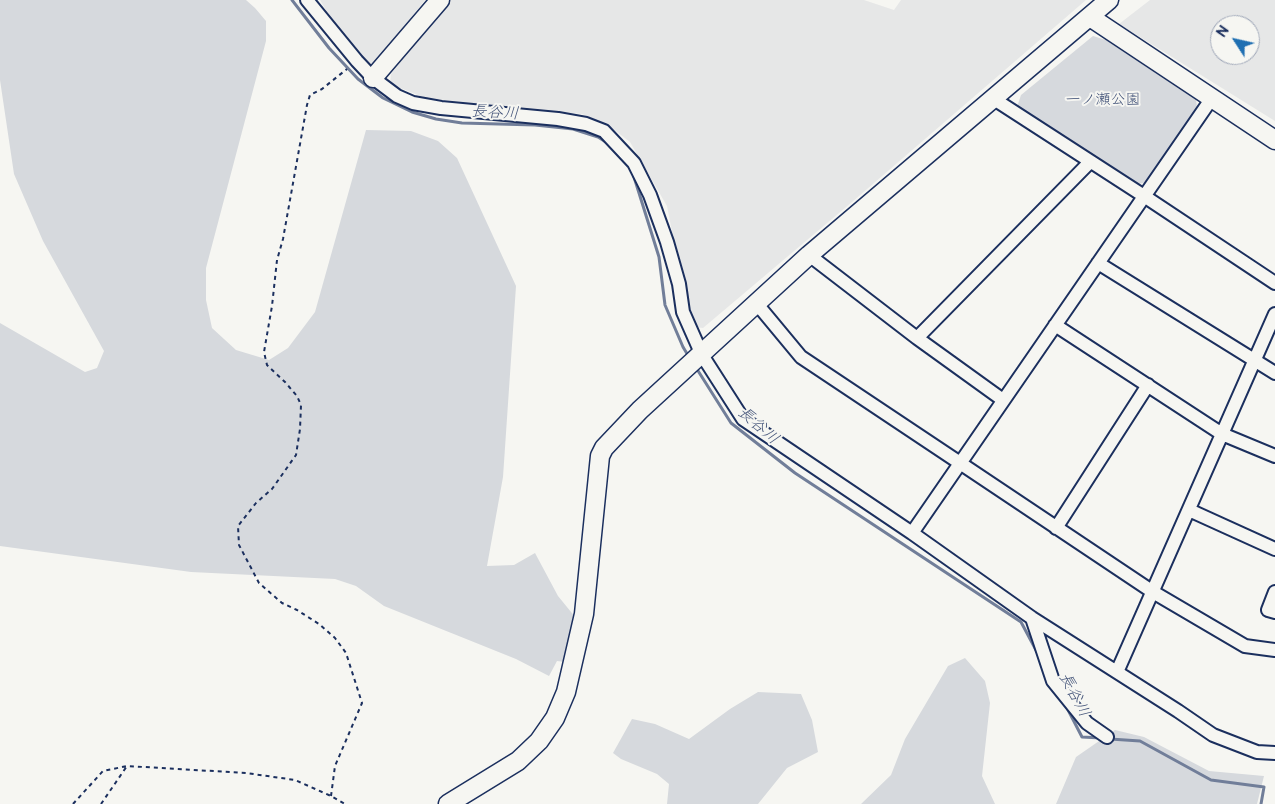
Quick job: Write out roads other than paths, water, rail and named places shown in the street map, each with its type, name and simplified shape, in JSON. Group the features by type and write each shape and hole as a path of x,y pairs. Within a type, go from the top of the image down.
{"street":[{"path":"308,0 357,61 373,78 397,96 413,103 441,108 558,120 586,124 604,131 634,163 650,195 670,251 679,284 683,312 702,354 743,419 912,533 1032,618 1213,735 1257,752 1275,753"},
{"path":"373,78 440,0"},
{"path":"448,804 518,761 539,742 555,718 566,692 584,614 600,456 604,448 640,410 809,255 1108,0"},
{"path":"1090,17 1275,140"},
{"path":"912,533 1212,98"},
{"path":"994,99 1275,283"},
{"path":"917,338 1090,162"},
{"path":"809,255 917,338 1004,400"},
{"path":"1098,263 1275,373"},
{"path":"757,304 802,357 960,464 1153,592 1245,646 1275,650"},
{"path":"1117,672 1275,314"},
{"path":"1055,325 1222,434 1275,456"},
{"path":"1056,528 1148,386"},
{"path":"1188,510 1275,549"},
{"path":"1275,592 1268,610 1275,612"},
{"path":"1032,618 1053,681 1087,723 1107,737"}],"waterway":[{"name":"長谷川","path":"292,0 329,48 358,79 383,98 412,112 436,119 462,123 535,125 573,129 598,137 609,144"},
{"name":"長谷川","path":"634,177 659,257 665,305 689,357"},
{"name":"長谷川","path":"695,366 731,423 795,473 1021,622 1037,652"},
{"name":"長谷川","path":"1066,706 1082,737 1101,738"},
{"name":"長谷川","path":"1110,739 1140,741 1211,780 1264,787 1261,804"}],"park label":[{"name":"一ノ瀬公園","path":"1103,100"}]}
